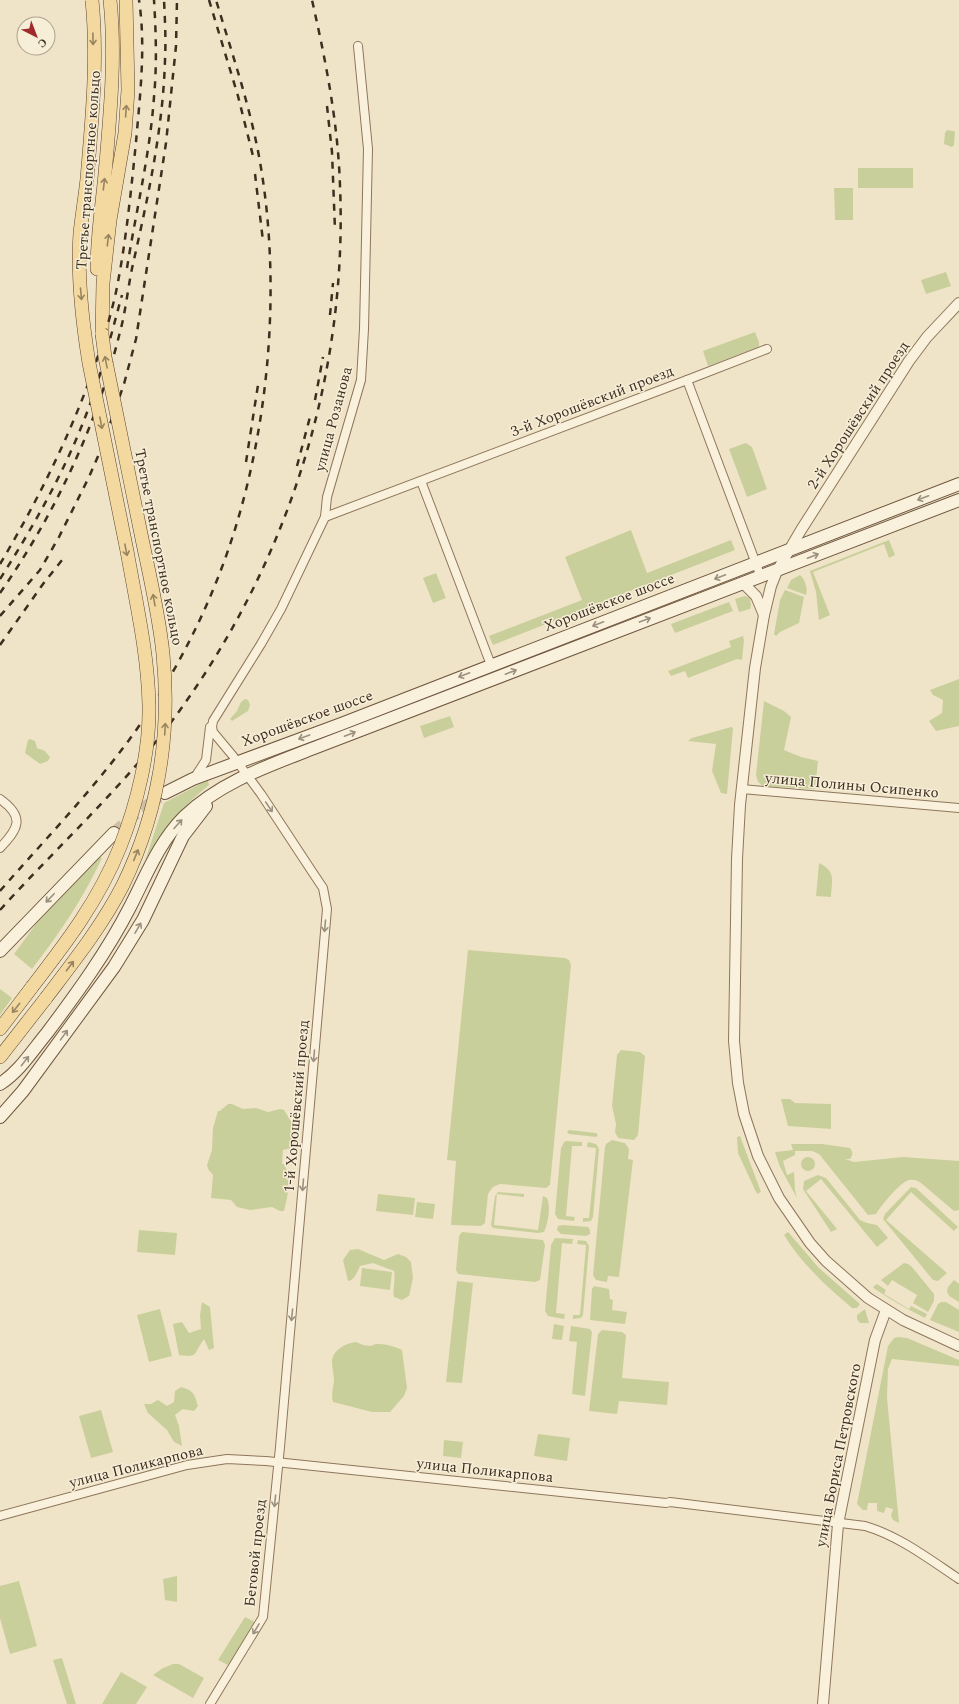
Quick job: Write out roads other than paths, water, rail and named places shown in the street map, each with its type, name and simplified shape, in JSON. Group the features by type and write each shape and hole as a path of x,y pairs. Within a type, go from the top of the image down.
{"main road":[{"name":"Третье транспортное кольцо","path":"0,1029 87,912 103,883 120,848 131,816 146,749 149,706 143,641 89,363 80,284 80,233 87,179 94,76 92,0"},
{"name":"Третье транспортное кольцо","path":"0,1057 97,930 123,885 149,819 164,752 166,702 163,653 153,593 105,357 98,303 98,236 105,174 112,76 110,0"},
{"path":"102,334 103,283 110,220 125,133 128,32 126,0"},
{"name":"Хорошёвское шоссе","path":"237,762 341,724 959,484"},
{"name":"Хорошёвское шоссе","path":"247,775 959,500"},
{"path":"165,794 192,779 237,762"},
{"path":"0,1084 22,1065 80,989 126,916 157,853 174,828 195,808 219,791 247,775"},
{"path":"0,1117 23,1091 118,962 143,920 176,848 191,824 205,807 221,792 247,775"},
{"path":"0,951 114,832"},
{"path":"0,956 17,933"}],"street":[{"name":"улица Розанова","path":"192,779 201,770 206,760 209,730 213,721 281,609 325,518 327,497 361,380 364,329 368,149 358,46"},
{"name":"2-й Хорошёвский проезд","path":"959,303 927,337 914,355 857,442 790,550 777,571 771,586 764,615 755,668 742,789 737,859 734,1041 738,1084 744,1114 758,1156 779,1198 810,1243 826,1261 868,1298 886,1310 927,1332 959,1346"},
{"path":"687,380 767,349"},
{"name":"3-й Хорошёвский проезд","path":"325,518 687,380 758,562 761,577"},
{"path":"421,481 491,665"},
{"path":"758,562 770,563 777,571"},
{"path":"744,584 756,596 764,615"},
{"path":"213,721 213,732 237,762"},
{"name":"Хорошёвское шоссе","path":"237,762 247,775"},
{"name":"1-й Хорошёвский проезд","path":"247,775 323,888 326,909 278,1463"},
{"name":"улица Полины Осипенко","path":"742,789 959,808"},
{"path":"0,799 14,811 17,820 16,826 10,837 0,848"},
{"name":"улица Бориса Петровского","path":"823,1704 838,1524 875,1340 886,1310"},
{"name":"улица Поликарпова","path":"0,1516 187,1465 227,1459 666,1503 670,1502 838,1524 865,1526 882,1531 959,1579"},
{"name":"Беговой проезд","path":"210,1704 263,1617 278,1463"}],"tunnel":[{"path":"114,833 135,814 159,797"}],"railway":[{"path":"0,564 36,500 53,466 83,397 96,362 116,292 128,217 141,89 142,35 139,0"},
{"path":"127,268 152,118 156,61 154,0"},
{"path":"0,593 39,532 72,468 99,401 120,332 158,137 164,86 164,0"},
{"path":"0,616 40,570 59,537 89,477 102,447 124,384 136,339 166,143 176,46 177,0"},
{"path":"209,0 238,96 253,156"},
{"path":"0,891 107,769 139,726 162,690 193,634 211,595 236,526 250,474 260,420 267,366 270,311 270,256 266,203 254,132 216,0"},
{"path":"0,910 108,797 149,750 169,725 210,666 246,603 276,538 301,470 320,401 333,330 340,259 340,186 337,139 322,46 312,0"},
{"path":"327,106 332,152 335,230"},
{"path":"255,174 263,241"},
{"path":"330,315 333,283"},
{"path":"0,579 24,540 68,458 86,415 106,355 122,295"},
{"path":"315,400 323,357"},
{"path":"246,462 258,385"},
{"path":"297,466 310,417"},
{"path":"0,645 43,584 66,555"}]}
